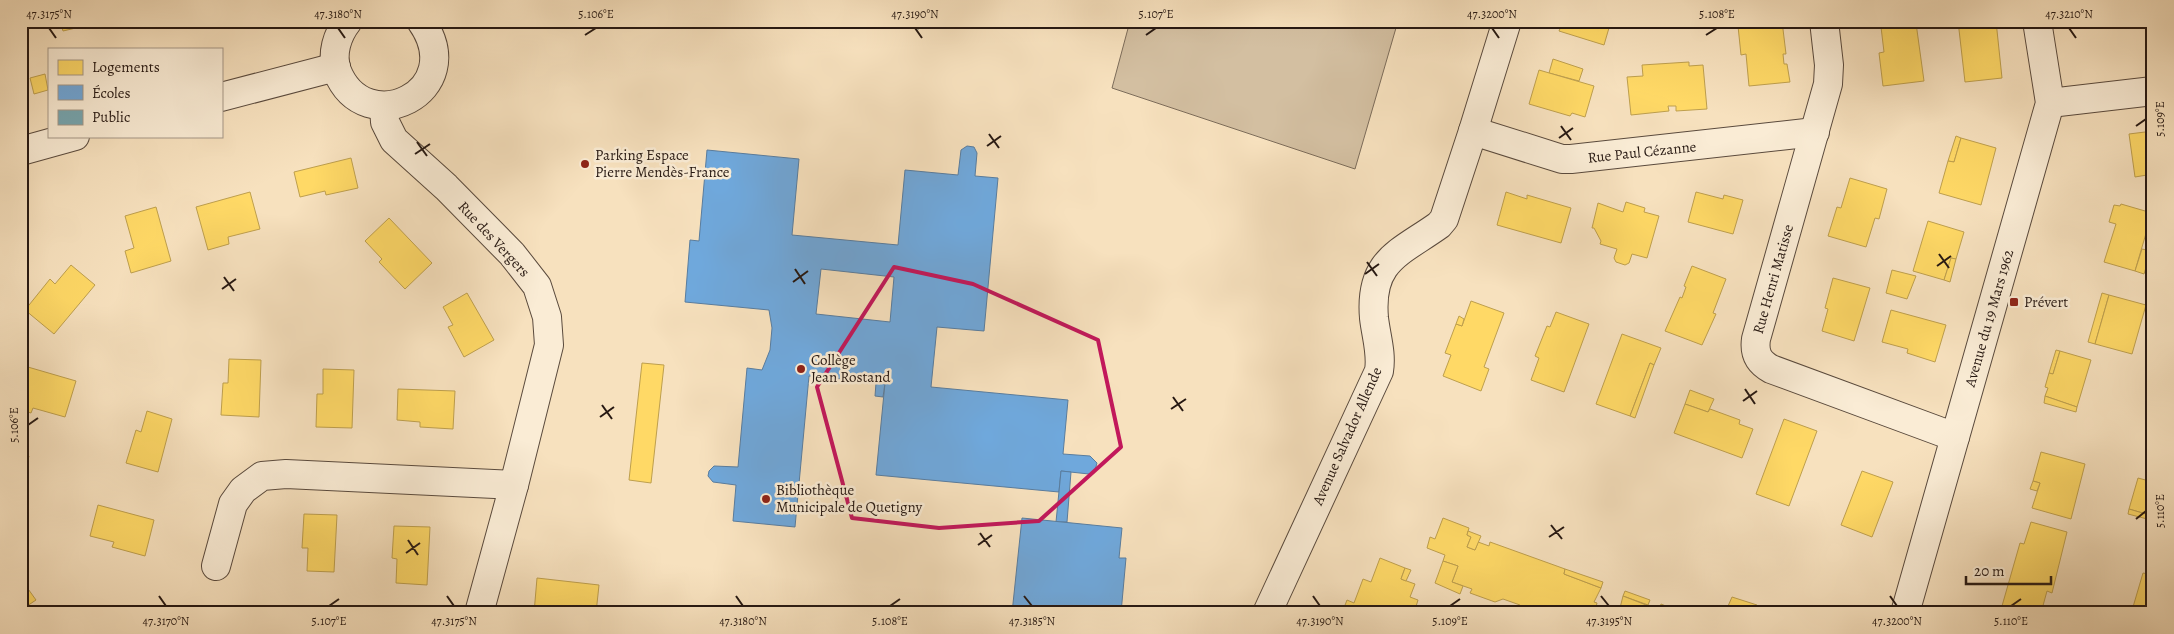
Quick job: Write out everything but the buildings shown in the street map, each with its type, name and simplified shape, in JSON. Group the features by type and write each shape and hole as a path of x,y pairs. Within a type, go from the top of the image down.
{"street":[{"path":"348,21 338,36 334,51 336,67 342,82 352,94 365,102 384,106 398,104 414,97 427,85 434,69 435,51 430,34 422,21"},
{"name":"Avenue Salvador Allende","path":"1267,613 1379,371 1380,353 1374,319 1376,286 1387,264 1394,256 1439,226 1444,219 1506,21"},
{"name":"Rue Henri Matisse","path":"1824,21 1829,65 1828,84 1756,339 1755,349 1757,357 1763,365 1771,369 1955,437"},
{"name":"Avenue du 19 Mars 1962","path":"1905,613 2050,103 2037,21"},
{"path":"222,97 336,67"},
{"path":"2050,103 2153,91"},
{"name":"Rue des Vergers","path":"384,106 385,122 394,140 446,187 505,247 537,286 547,317 549,345 514,485 479,613"},
{"name":"Rue Paul Cézanne","path":"1473,131 1562,159 1814,132"},
{"path":"21,150 67,138"},
{"path":"216,566 233,504 243,490 262,476 286,474 514,485"}],"highlighted area":[{"path":"894,267 973,284 1098,340 1121,447 1039,521 939,528 852,518 817,387"}],"shaded area":[{"path":"1130,21 1398,21 1355,169 1112,88"}],"place":[{"name":"Parking Espace Pierre Mendès-France","path":"585,164"},
{"name":"Prévert","path":"2014,302"},
{"name":"Collège Jean Rostand","path":"801,369"},
{"name":"Bibliothèque Municipale de Quetigny","path":"766,499"}]}
